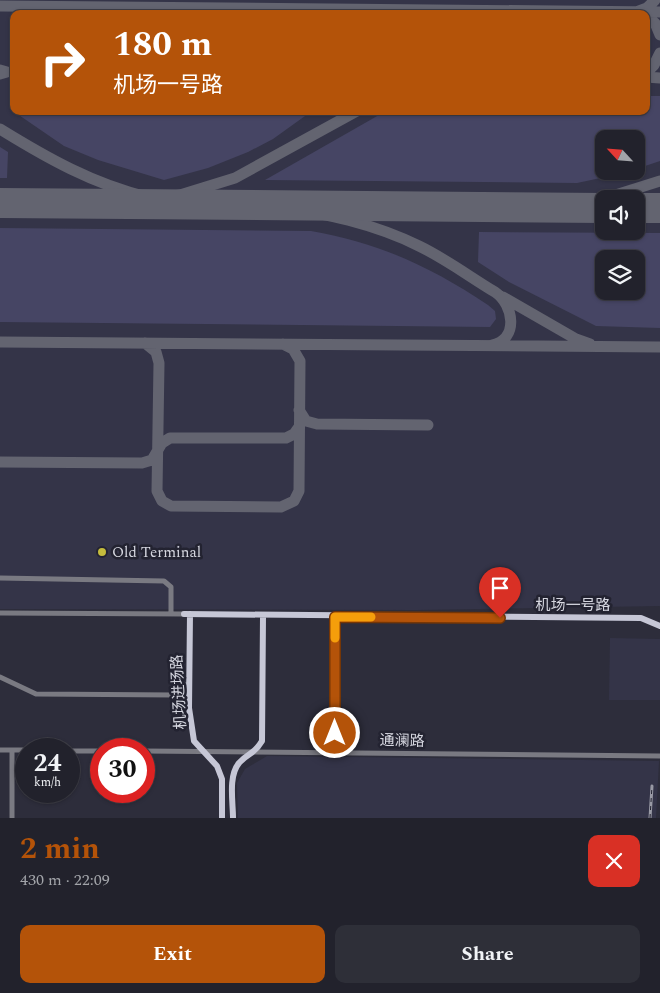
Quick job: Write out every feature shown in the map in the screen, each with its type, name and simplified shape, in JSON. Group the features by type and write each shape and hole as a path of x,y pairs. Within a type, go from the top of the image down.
{"main road":[{"name":"机场一号路","path":"187,614 335,617 641,618 660,626"},
{"name":"机场进场路","path":"187,614 189,708 194,741 217,766 222,779 222,818"},
{"path":"233,818 233,775 238,764 256,752 262,741 263,616"}],"street":[{"path":"0,578 164,581 171,587 171,614"},
{"path":"0,613 187,614"},
{"path":"335,617 335,752"},
{"path":"0,677 36,694 175,695 189,683"},
{"path":"175,695 189,708"},
{"path":"0,750 12,750 12,818"},
{"name":"通澜路","path":"155,751 660,756"}],"shaded area":[{"path":"0,0 660,0 660,606 416,610 0,609"},
{"path":"650,96 660,96 660,161 645,166 645,130 595,130 595,179 577,183 265,180 379,115 650,115"},
{"path":"19,115 306,115 273,139 248,152 208,168 164,180 98,160 64,146"},
{"path":"0,147 8,152 7,178 0,178"},
{"path":"0,228 311,231 360,242 404,258 467,291 495,311 496,319 490,327 0,322"},
{"path":"479,232 595,233 595,240 645,240 645,233 660,233 660,328 596,326 509,282 478,262"},
{"path":"610,638 660,639 660,700 609,700"},
{"path":"267,756 659,761 656,818 238,818 237,783 245,769"}],"taxiway":[{"path":"642,10 647,8 655,0"},
{"path":"0,6 440,10"},
{"path":"650,12 660,12"},
{"path":"650,19 655,23 660,35"},
{"path":"650,69 660,53"},
{"path":"0,70 7,72 0,74"},
{"path":"650,77 660,78"},
{"path":"120,204 180,195 235,178 350,115"},
{"path":"0,129 71,169 108,185 147,197"},
{"path":"537,207 606,198 660,181"},
{"path":"168,201 200,205"},
{"path":"275,205 348,220 402,238 439,257 495,292 506,305 511,321 507,336 501,342 492,345"},
{"path":"503,297 576,339 590,344"},
{"path":"0,342 660,347"},
{"path":"145,343 156,352 159,363 157,491 162,501 171,506 281,507 294,501 299,491 300,361 293,349 283,344"},
{"path":"299,410 306,421 317,424 428,425"},
{"path":"0,462 142,463 152,460 162,443 170,438 286,438 294,434 299,427"}],"runway":[{"path":"0,203 595,208"},
{"path":"645,208 660,208"}],"railway":[{"path":"650,818 652,786"}],"slow traffic":[{"path":"335,638 335,617 371,617"}],"place":[{"name":"Old Terminal","path":"102,552"}],"route":[{"path":"335,733 335,617 500,618"}]}
